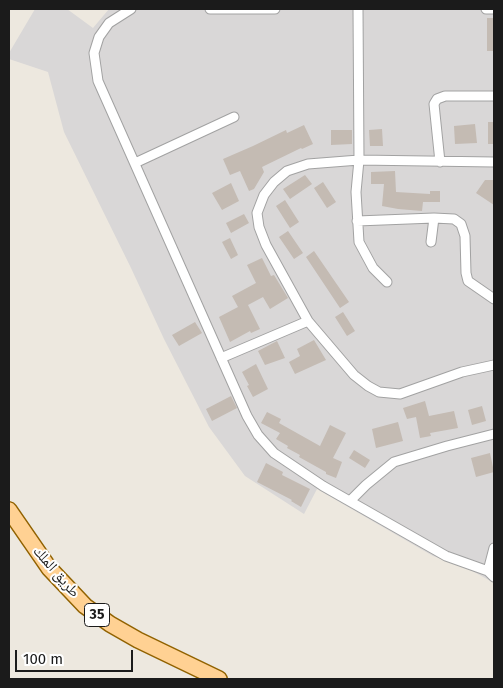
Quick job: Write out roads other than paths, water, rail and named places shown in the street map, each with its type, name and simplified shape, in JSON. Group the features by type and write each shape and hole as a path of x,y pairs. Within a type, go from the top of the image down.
{"main road":[{"name":"طريق الملك","path":"9,510 49,568 85,606 110,624 219,679"}],"street":[{"path":"131,9 126,10 109,23 99,37 94,53 98,81 247,416 258,434 274,453 323,486 446,556 491,574 494,548"},
{"path":"210,9 275,9"},
{"path":"358,9 359,160 356,192 358,242 373,268 387,282"},
{"path":"486,9 494,9"},
{"path":"440,162 434,104 437,99 445,96 494,96"},
{"path":"135,163 234,117"},
{"path":"494,162 359,160 308,164 287,171 274,182 264,195 257,213 266,245 308,321 354,375 368,386 379,392 400,394 462,372 494,365"},
{"path":"431,242 434,218"},
{"path":"357,221 454,219 461,224 465,236 466,274 468,281 494,298"},
{"path":"222,358 308,321"},
{"path":"350,501 394,462 494,434"}]}
